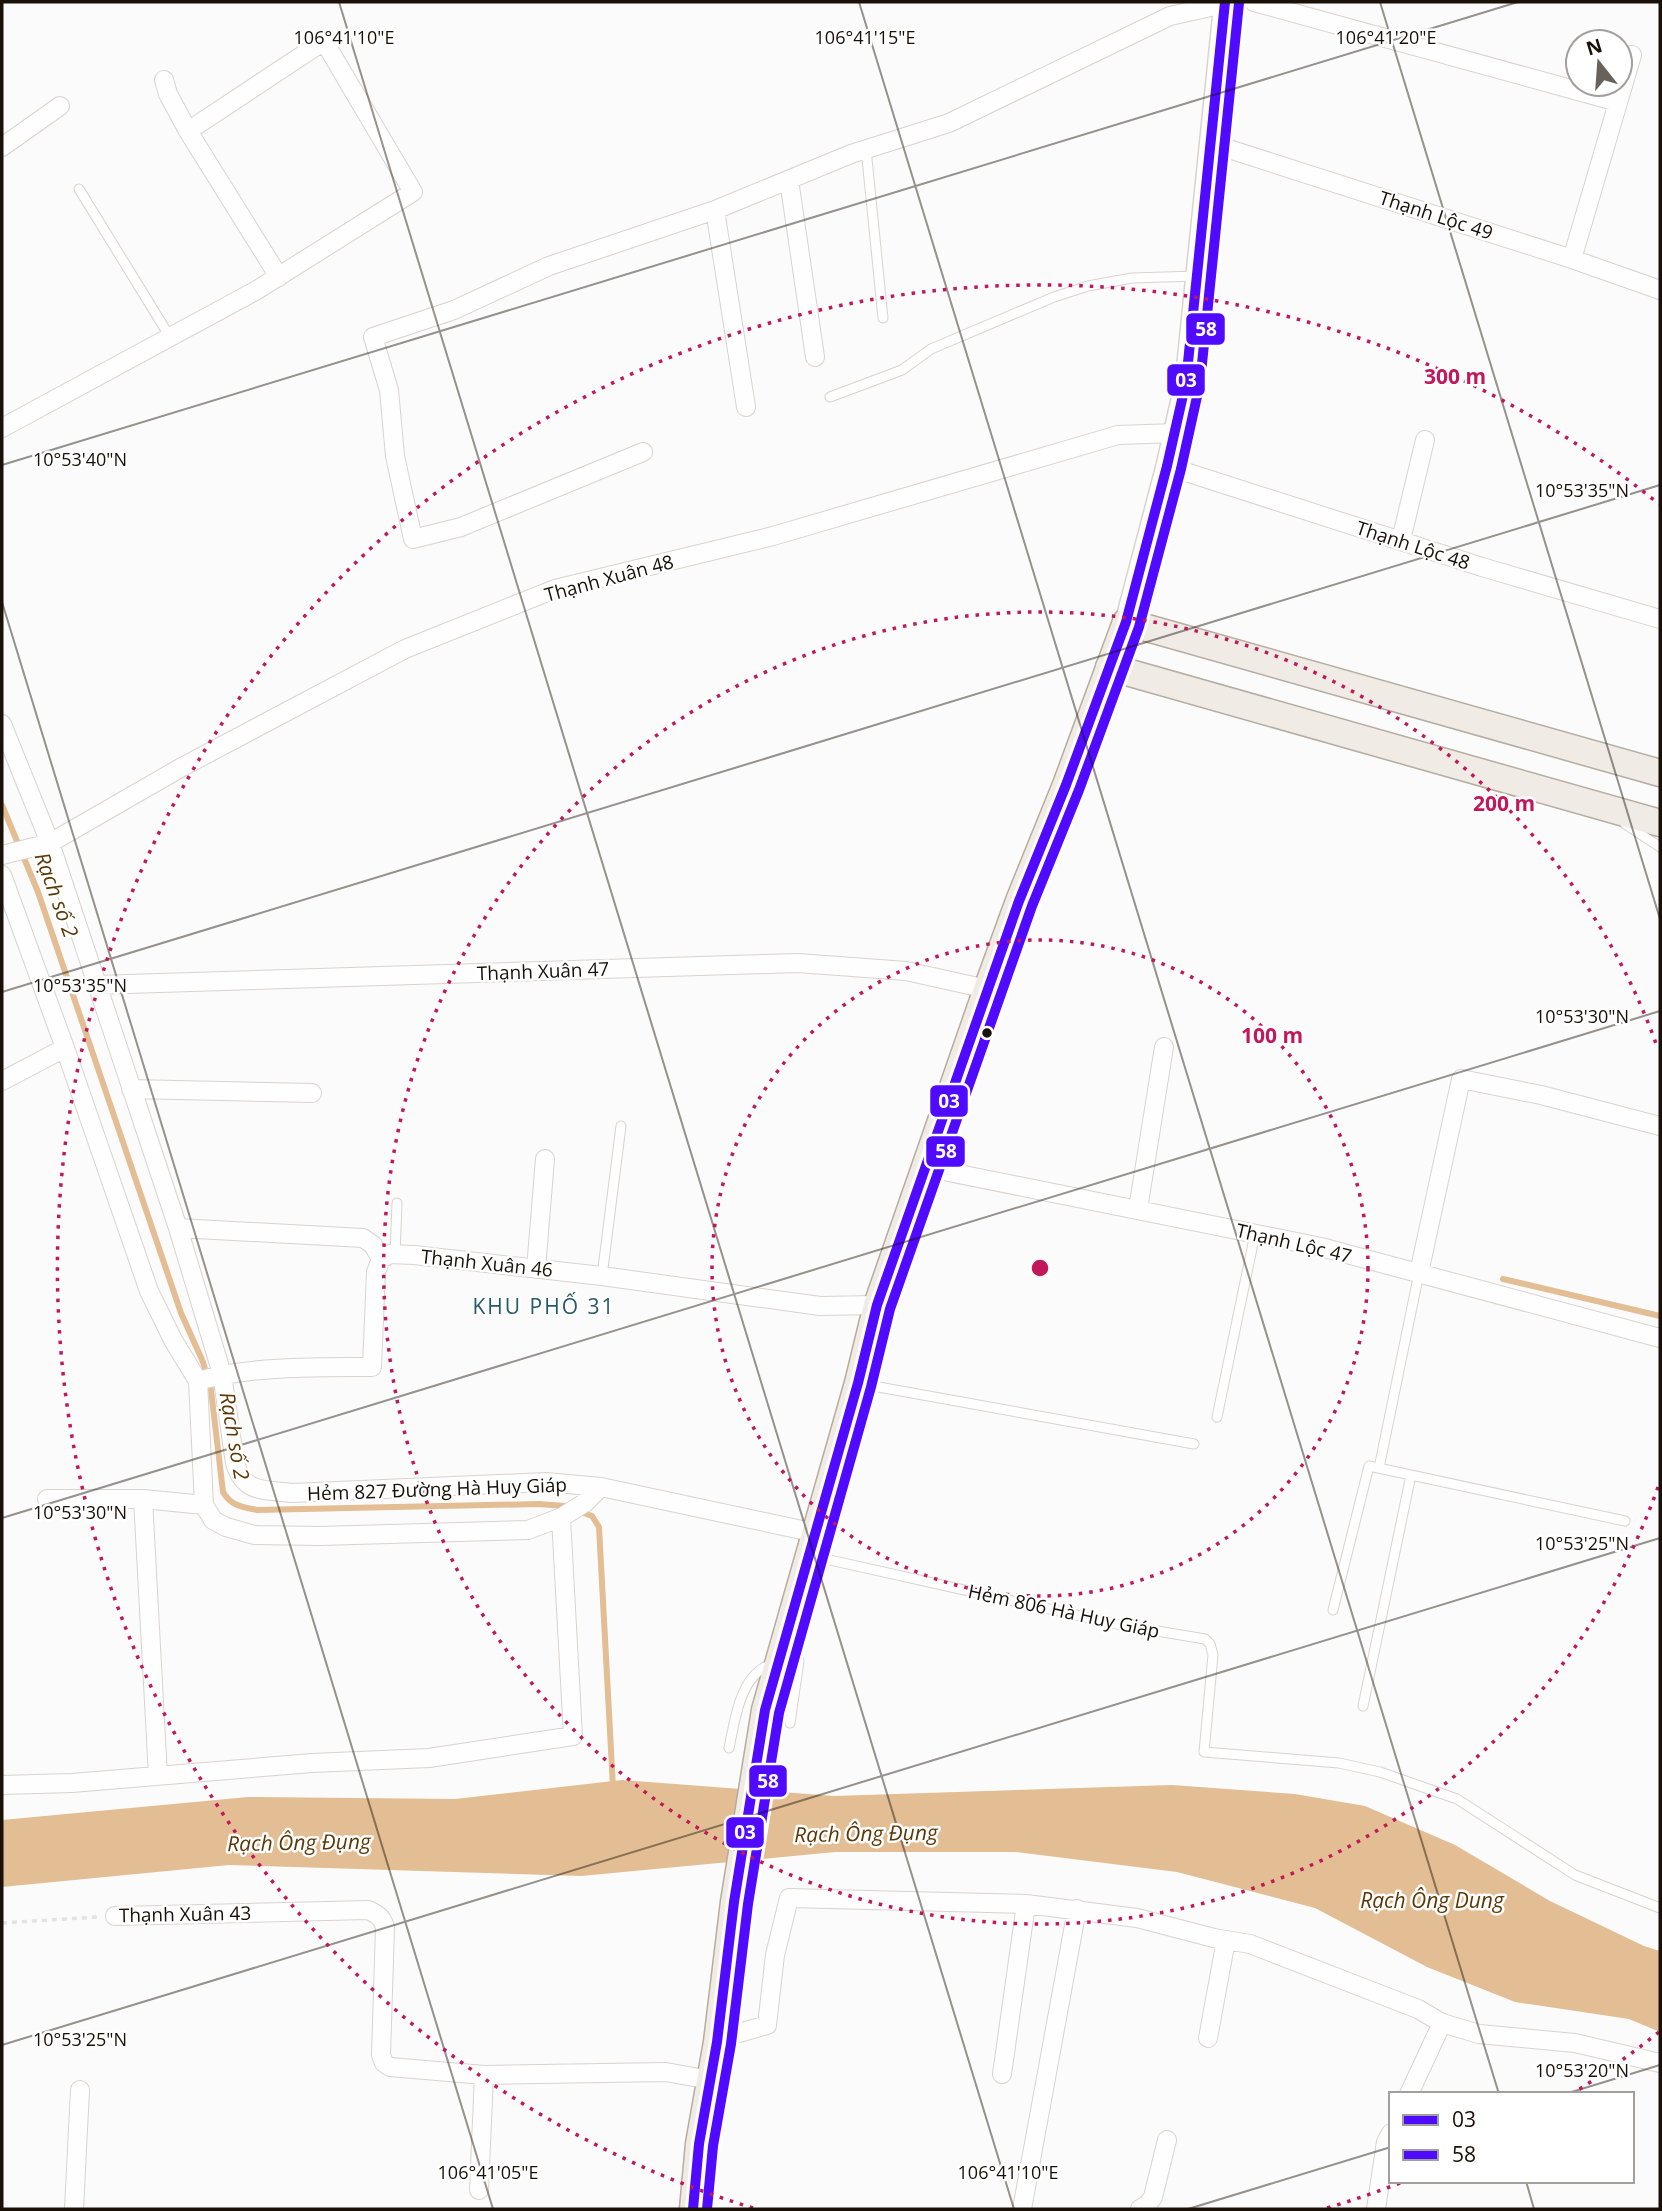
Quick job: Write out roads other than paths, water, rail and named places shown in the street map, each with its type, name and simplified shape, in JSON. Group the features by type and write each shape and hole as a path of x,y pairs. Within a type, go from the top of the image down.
{"main road":[{"path":"693,2209 699,2144 765,1710 858,1383 877,1305 987,989 1126,622 1660,773"},
{"path":"1109,667 1660,823"}],"street":[{"path":"1126,622 1176,433 1186,382 1225,2"},
{"path":"643,452 461,527 414,539 395,456 389,390 373,337 454,310 549,266 715,210 866,149 949,123 1170,16 1233,2"},
{"path":"1254,2 1618,102"},
{"path":"2,428 279,277 413,192 324,41 188,131"},
{"path":"164,80 168,94 188,131 279,277"},
{"path":"1573,259 1619,98"},
{"path":"2,147 60,106"},
{"name":"Thạnh Lộc 49","path":"1210,143 1573,259 1660,290"},
{"path":"789,180 815,357"},
{"path":"715,210 746,407"},
{"name":"Thạnh Xuân 48","path":"2,855 50,843 182,767 405,649 555,589 773,536 1118,435 1176,433"},
{"path":"1401,540 1425,440"},
{"name":"Thạnh Lộc 48","path":"1167,466 1482,567 1660,620"},
{"name":"Hẻm 827 Đường Hà Huy Giáp","path":"2,724 50,843 178,1228 222,1374 235,1463 245,1484 292,1493 545,1482 601,1487"},
{"path":"2,879 65,1048 149,1291 173,1340 198,1381 204,1505 143,1499 47,1499"},
{"name":"Thạnh Xuân 47","path":"96,985 798,963 906,971 987,989"},
{"path":"1138,1209 1164,1047"},
{"path":"2,1081 65,1048"},
{"path":"1419,1273 1461,1079 1541,1095 1660,1126"},
{"path":"131,1089 312,1093"},
{"path":"536,1269 545,1160"},
{"name":"Thạnh Lộc 47","path":"924,1167 1321,1247 1660,1338"},
{"path":"178,1228 363,1238 388,1257 376,1272 372,1367 222,1374 198,1381"},
{"name":"Thạnh Xuân 46","path":"388,1257 602,1276 820,1306 877,1305"},
{"path":"601,1487 813,1544"},
{"name":"Hẻm 827 Đường Hà Huy Giáp","path":"204,1505 213,1520 226,1527 255,1535 320,1536 528,1530 561,1518 586,1502 601,1487"},
{"path":"143,1499 158,1776"},
{"path":"2,1785 72,1783 312,1763 429,1758 573,1736 561,1518"},
{"path":"719,2026 735,2034 767,2025 775,1955 789,1898 1026,1904 1138,1918 1250,1944 1418,2009 1442,2023 1479,2034 1575,2043 1660,2063"},
{"path":"1002,2074 1026,1904"},
{"path":"1022,2209 1077,1909"},
{"name":"Thạnh Xuân 43","path":"115,1916 368,1910 381,1917 385,1927 381,2055 384,2063 390,2067 484,2075"},
{"path":"1208,2038 1226,1940"},
{"path":"1410,2092 1442,2023"},
{"path":"479,2190 484,2075 666,2072 710,2080"},
{"path":"74,2209 80,2090"},
{"path":"1376,2209 1386,2175 1386,2142 1389,2137"},
{"path":"1140,2209 1153,2197 1167,2140"}],"lane":[{"path":"866,149 883,318"},
{"path":"79,189 170,337"},
{"path":"830,397 902,370 931,349 1054,297 1088,286 1132,278 1197,276"},
{"path":"1603,757 1660,762"},
{"path":"1591,802 1660,847"},
{"path":"602,1276 621,1126"},
{"path":"388,1257 397,1203"},
{"path":"1217,1417 1255,1234"},
{"path":"1379,1468 1419,1273"},
{"path":"858,1383 1194,1444"},
{"path":"1333,1610 1369,1466 1625,1521"},
{"path":"1363,1706 1411,1475"},
{"name":"Hẻm 806 Hà Huy Giáp","path":"813,1544 1121,1625 1205,1639 1210,1644 1213,1655 1204,1752 1339,1763 1380,1772 1457,1799 1575,1875 1660,1908"},
{"path":"729,1748 738,1706 754,1673 780,1659 799,1661 790,1723"}],"water":[{"name":"Rạch Ông Dung","path":"622,1780 834,1796 1172,1785 1295,1794 1365,1806 1455,1845 1550,1901 1660,1951 1660,2032 1629,2019 1515,2002 1427,1967 1315,1908 1177,1872 1016,1852 835,1852 581,1876 229,1865 2,1887 2,1820 248,1797 455,1799"}],"waterway":[{"name":"Rạch số 2","path":"2,805 38,892 181,1313 203,1362 211,1390 223,1492 226,1497 242,1507 257,1510 539,1504 564,1506 592,1516 599,1527 613,1787"},
{"path":"1503,1279 1660,1316"}],"district":[{"name":"KHU PHỐ 31","path":"544,1307"}],"water label":[{"name":"Rạch Ông Đụng","path":"866,1834"},
{"name":"Rạch Ông Đụng","path":"299,1843"}]}
